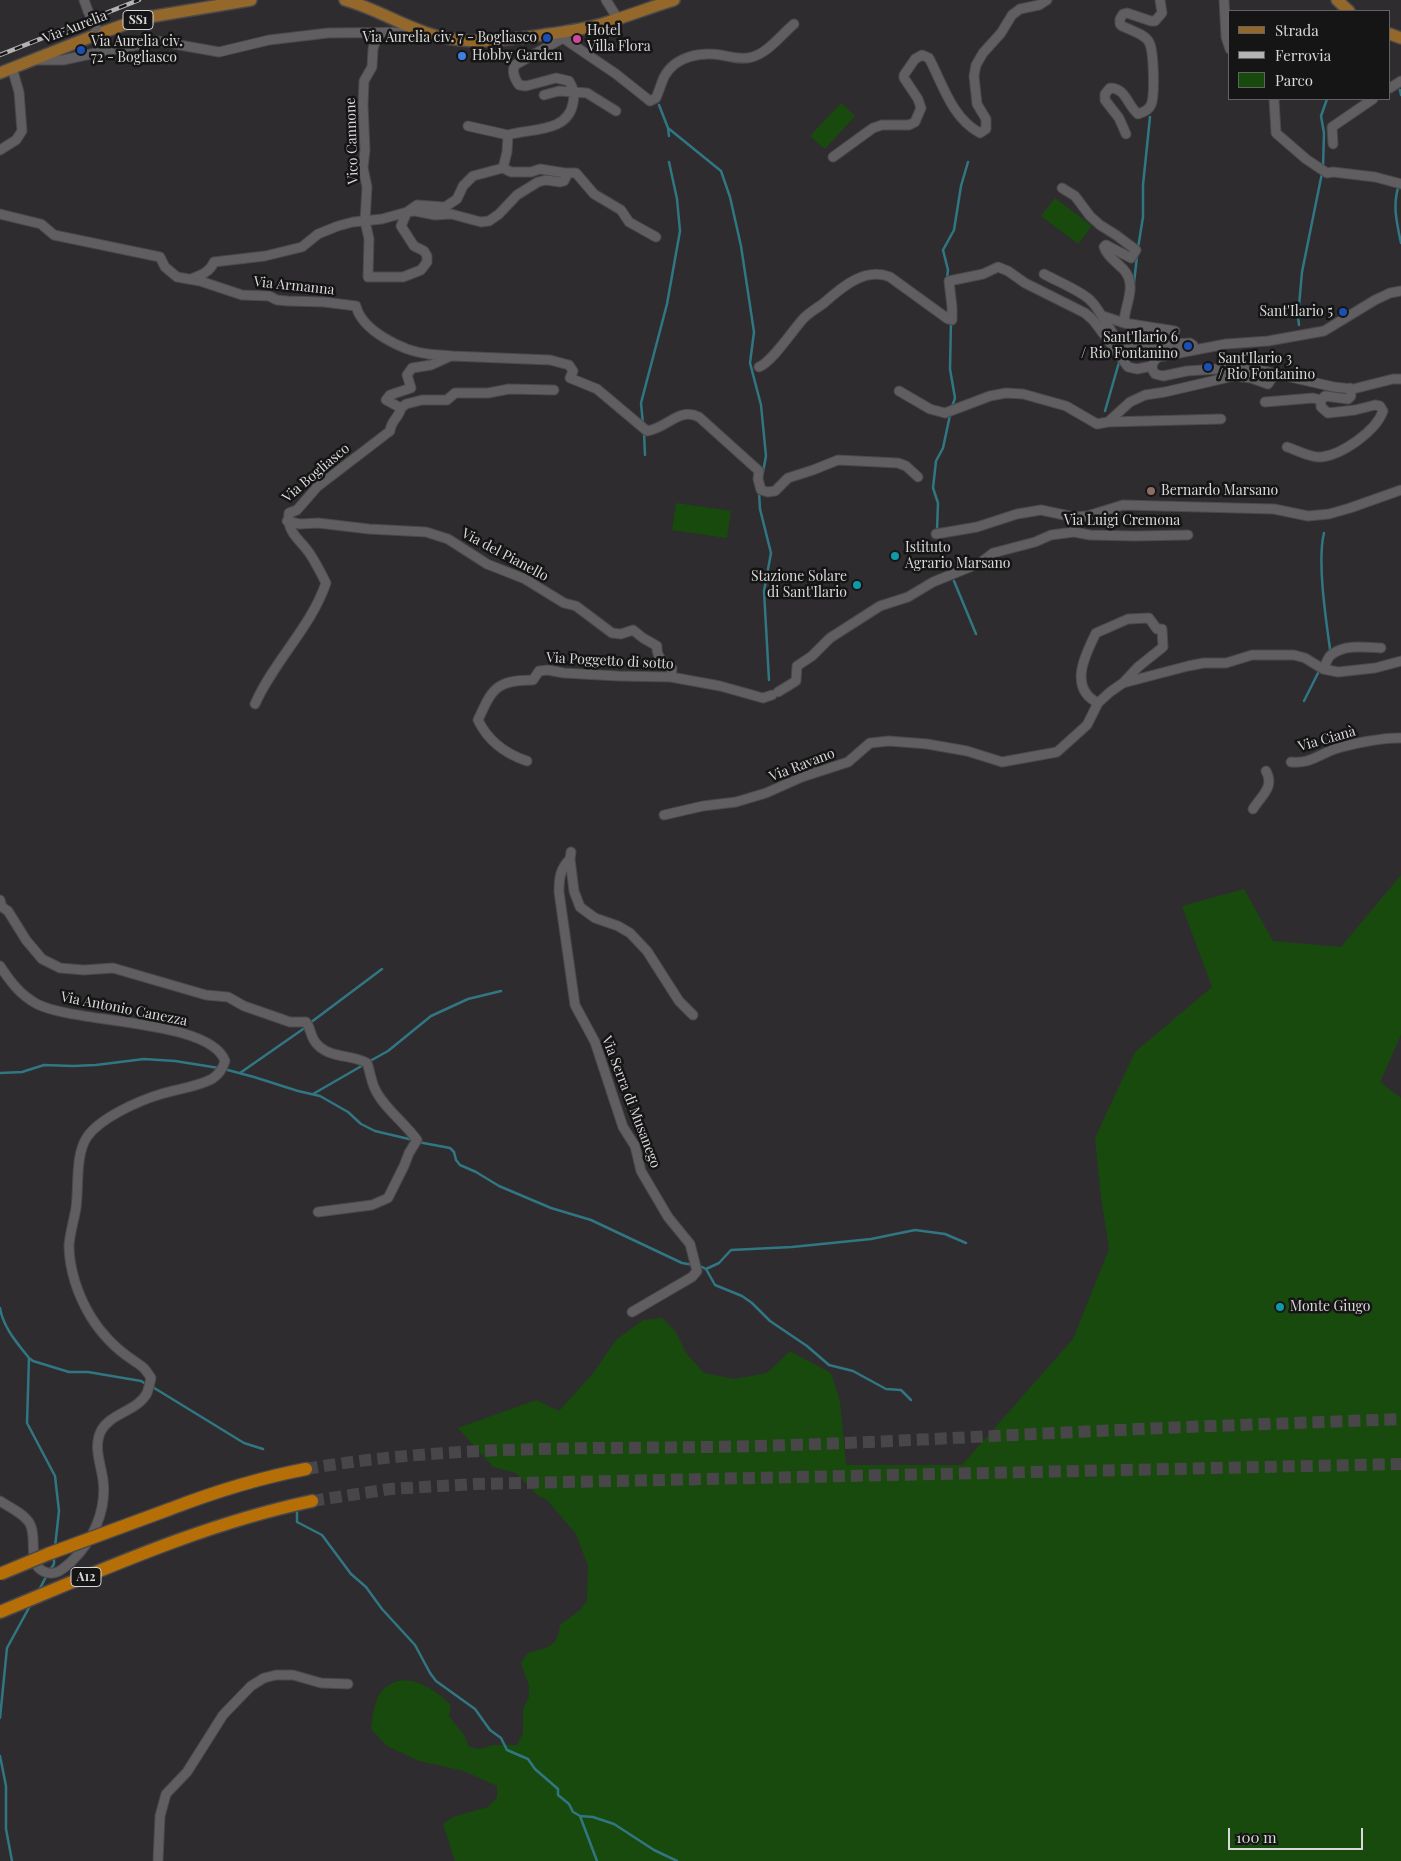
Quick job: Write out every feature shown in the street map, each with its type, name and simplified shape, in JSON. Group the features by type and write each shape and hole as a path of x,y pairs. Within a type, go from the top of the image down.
{"highway":[{"name":"A12","path":"0,1574 48,1554 222,1490 270,1476 306,1469"},
{"name":"A12","path":"0,1612 172,1541 248,1516 312,1501"}],"main road":[{"name":"Via Aurelia","path":"0,73 97,31 143,18 251,0"},
{"path":"345,0 365,6 422,32 467,41 495,41 564,35 604,24 674,0"},
{"path":"1337,0 1348,10"}],"street":[{"name":"Via Aurelia","path":"84,0 105,51"},
{"path":"606,0 618,19"},
{"path":"833,158 873,128 882,125 909,125 915,122 921,108 918,98 904,78 904,75 916,59 922,55 929,58 956,113 968,126 980,133 986,130 986,119 977,104 974,76 976,65 983,53 1001,33 1012,15 1020,9 1039,5 1047,0"},
{"path":"1126,134 1119,118 1105,100 1105,94 1110,88 1118,90 1124,93 1138,114 1144,112 1150,107 1152,99 1152,58 1151,46 1147,39 1122,26 1120,18 1123,14 1127,13 1155,21 1162,13 1160,0"},
{"path":"1224,0 1228,43"},
{"path":"468,126 508,135 554,126 567,119 575,94 569,81 556,78 526,86 519,85 514,78 513,68 515,64 564,35 650,101 656,98 670,67 681,60 691,56 710,54 751,58 766,50 794,24"},
{"path":"30,60 63,60 157,41 219,52 269,40 328,33 378,34 422,32"},
{"name":"Vico Cannone","path":"365,221 367,192 364,168 364,81 372,67 373,49 378,34"},
{"path":"0,150 16,140 22,130 19,92 12,68"},
{"path":"544,95 559,91 575,94 587,93 616,111"},
{"path":"1274,100 1276,133 1327,174 1333,172 1375,177 1401,184"},
{"path":"1333,144 1332,127 1372,100"},
{"path":"503,168 508,152 508,135"},
{"path":"365,221 370,239 368,277 403,277 421,270 427,262 427,256 424,251 414,246 401,226 412,206 428,205 438,208 450,205 457,199 467,181 473,176 503,168 511,172 531,172 540,169 576,173 594,194 621,210 629,222 656,237"},
{"path":"191,279 212,268 214,262 266,256 302,247 318,234 338,226 382,219 407,212 415,211 435,215 451,214 481,222 489,220 499,214 518,195 538,182 546,180 564,181 565,173"},
{"path":"1062,188 1075,196 1090,216 1100,225 1116,234 1136,250 1131,258 1110,246 1104,247 1108,255 1128,275 1131,289 1124,323"},
{"name":"Via Armanna","path":"0,214 41,224 54,234 160,257 166,267 177,277 191,279 242,295 269,296 277,300 324,302 356,306 358,316 387,340 430,355 550,360 569,365 573,371 570,378 597,389 647,431 684,414 690,413 699,418 759,471 758,479 761,490 775,491 788,478 838,460 898,462 906,466 918,477"},
{"path":"759,367 770,358 805,317 845,285 857,279 875,274 884,274 952,320 949,281 984,274 998,267 1008,271 1025,283 1085,313 1093,320 1128,367 1137,369 1152,366"},
{"path":"1044,274 1090,299 1116,338 1122,342 1149,344 1190,343 1195,350"},
{"path":"1401,291 1376,300 1324,331 1277,340 1226,344 1158,357 1152,366 1155,374 1163,376 1187,371 1236,367 1334,387 1350,388 1401,379"},
{"path":"1103,316 1124,323 1175,331"},
{"path":"452,356 431,365 412,368 407,375 411,388 390,396 386,400 401,408 406,404 422,400 447,400 455,393 488,393 508,389 554,390"},
{"path":"1108,422 1130,402 1145,395 1234,376 1251,378 1268,384 1274,375"},
{"path":"1287,447 1320,458 1331,455 1361,439 1381,416 1383,411 1380,406 1375,405 1355,410 1328,412 1321,407 1321,400 1325,396 1348,399 1351,396 1350,388"},
{"path":"899,391 930,409 945,413 1006,392 1023,394 1066,406 1097,424 1108,422 1221,419"},
{"path":"1265,402 1313,398 1321,400"},
{"name":"Via Bogliasco","path":"255,704 263,686 318,604 326,583 309,552 295,537 287,521 288,513 297,510 317,487 390,431 391,423 400,415 401,408"},
{"path":"936,534 977,527 1017,514 1041,510 1074,517 1087,516 1123,505 1274,509 1308,516 1329,514 1401,490"},
{"name":"Via del Pianello","path":"287,521 300,524 318,523 369,529 426,532 448,540 487,564 525,579 564,603 576,606 612,633 621,634 634,630 657,646 662,662 672,668 671,677"},
{"name":"Via Luigi Cremona","path":"771,695 796,681 797,666 812,656 830,638 854,622 880,606 908,597 933,582 980,563 993,553 1035,542 1051,535 1074,532 1090,535 1188,535"},
{"path":"1150,618 1157,630 1162,629 1163,646 1156,654 1138,667 1123,684 1098,703 1090,699 1082,690 1081,681 1086,653 1096,633 1128,619 1150,618"},
{"path":"1324,669 1330,656 1338,651 1354,647 1381,648"},
{"path":"1123,684 1188,666 1204,663 1226,663 1252,655 1294,655 1305,658 1324,669 1338,672 1375,668 1401,661"},
{"name":"Via Poggetto di sotto","path":"528,761 515,757 500,747 484,732 478,720 489,697 497,687 510,682 533,680 539,671 671,677 771,695"},
{"name":"Via Ravano","path":"664,815 703,806 736,802 766,793 802,777 848,762 870,743 889,741 927,744 967,752 1002,762 1057,752 1087,725 1098,703"},
{"name":"Via Cianà","path":"1291,762 1302,763 1336,749 1389,737 1401,738"},
{"path":"1253,809 1269,788 1270,778 1266,771"},
{"name":"Via Serra di Musanego","path":"632,1312 692,1277 697,1272 690,1244 668,1217 642,1171 635,1146 624,1127 595,1042 575,1005 559,892 559,876 564,865 573,856 574,891 580,906 594,918 618,926 630,933 648,951 679,1001 693,1014"},
{"path":"0,900 2,907 8,911 26,940 42,959 60,968 84,970 113,968 206,995 228,997 244,1006 290,1022 306,1022 310,1027 311,1035 318,1045 341,1057 362,1060 367,1063 375,1089 386,1106 406,1124 417,1140 388,1198 372,1205 318,1212"},
{"name":"Via Antonio Canezza","path":"0,966 19,992 37,1004 61,1012 135,1023 182,1033 209,1043 222,1052 222,1068 214,1078 203,1083 140,1101 104,1121 87,1137 80,1154 78,1192 69,1244 71,1266 78,1291 91,1318 109,1340 130,1358 144,1366 151,1378 147,1394 113,1418 101,1430 97,1444 98,1460 103,1480 104,1504 90,1538 77,1556 63,1570 54,1574 46,1573 39,1569 34,1560 30,1524 0,1501"},
{"path":"158,1861 160,1816 166,1794 187,1772 223,1716 251,1686 264,1678 276,1675 293,1675 320,1683 348,1684"}],"green space":[{"path":"841,103 855,116 825,149 810,136"},
{"path":"1055,198 1092,226 1078,244 1041,216"},
{"path":"676,503 731,511 727,538 672,530"},
{"path":"1401,875 1401,1035 1380,1082 1401,1098 1401,1861 455,1861 443,1824 453,1817 488,1807 497,1797 497,1786 464,1771 419,1761 387,1746 371,1729 377,1699 381,1692 399,1681 417,1682 435,1692 451,1705 449,1716 464,1735 469,1747 480,1749 492,1745 517,1745 523,1733 523,1709 529,1697 529,1686 521,1663 528,1653 546,1648 554,1642 559,1633 560,1625 580,1610 587,1601 588,1566 576,1534 547,1500 537,1495 516,1473 493,1467 458,1428 536,1400 559,1411 594,1372 616,1340 643,1320 662,1318 676,1332 686,1353 704,1373 734,1379 767,1373 790,1351 831,1373 840,1401 846,1465 962,1465 1073,1339 1109,1249 1095,1138 1135,1052 1212,987 1182,906 1244,889 1273,941 1341,947"}],"waterway":[{"path":"1400,90 1401,95"},
{"path":"1323,168 1324,133 1321,116 1327,100"},
{"path":"659,105 668,128 721,171 730,197 741,246 754,332 750,363 761,405 766,456 763,472"},
{"path":"1138,248 1143,217 1143,185 1150,117"},
{"path":"668,128 669,136"},
{"path":"643,424 641,403 667,304 680,231 677,199 669,162"},
{"path":"947,278 948,270 943,250 954,230 961,186 968,162"},
{"path":"1299,325 1302,272 1322,173"},
{"path":"1399,185 1396,207 1401,243"},
{"path":"1134,283 1137,256"},
{"path":"951,321 950,369 955,398 952,407"},
{"path":"1125,339 1128,325"},
{"path":"1105,411 1120,359"},
{"path":"937,530 938,503 933,488 936,461 943,448 950,415"},
{"path":"644,432 645,455"},
{"path":"759,492 760,509 771,553 764,591 769,680"},
{"path":"1324,533 1321,559 1329,653"},
{"path":"954,581 976,634"},
{"path":"1304,701 1320,669"},
{"path":"310,1023 382,969"},
{"path":"370,1061 388,1051 431,1016 468,999 501,991"},
{"path":"240,1073 306,1027"},
{"path":"0,1073 22,1072 44,1065 96,1065 144,1059 175,1061 219,1068"},
{"path":"313,1094 365,1064"},
{"path":"224,1069 320,1096 348,1112 361,1124 375,1131 413,1140"},
{"path":"418,1142 450,1148 460,1165 499,1186 551,1208 591,1220 682,1263 706,1269 715,1285 742,1296 752,1303 770,1321 807,1346 829,1365 853,1371 886,1389 901,1390 911,1400"},
{"path":"706,1269 719,1263 731,1250 792,1247 871,1239 915,1230 945,1234 966,1243"},
{"path":"0,1308 7,1328 29,1358 27,1423 55,1476 59,1511 55,1547"},
{"path":"29,1358 33,1361 69,1372 88,1372 141,1381 146,1384"},
{"path":"151,1386 244,1443 263,1449"},
{"path":"297,1512 297,1522 322,1535 351,1574 366,1587 382,1609 415,1645 436,1681 475,1709 490,1730 501,1738 507,1750 528,1759 535,1769 558,1789 558,1795 569,1804 573,1812 580,1816 593,1817 614,1824 654,1850 677,1861"},
{"path":"50,1570 54,1564 54,1557"},
{"path":"39,1590 47,1575"},
{"path":"0,1718 7,1648 31,1604"},
{"path":"0,1756 6,1786 6,1829 12,1861"},
{"path":"580,1816 597,1861"}],"tunnel":[{"path":"306,1469 362,1461 474,1451 800,1445 1401,1419"},
{"path":"312,1501 390,1489 475,1484 1401,1464"}],"railway":[{"path":"0,55 139,0"}],"place":[{"name":"Via Aurelia civ. 7 - Bogliasco","path":"547,38"},
{"name":"Hotel Villa Flora","path":"577,39"},
{"name":"Via Aurelia civ. 72 - Bogliasco","path":"81,50"},
{"name":"Hobby Garden","path":"462,56"},
{"name":"Sant'Ilario 5","path":"1343,312"},
{"name":"Sant'Ilario 6 / Rio Fontanino","path":"1188,346"},
{"name":"Sant'Ilario 3 / Rio Fontanino","path":"1208,367"},
{"name":"Bernardo Marsano","path":"1151,491"},
{"name":"Istituto Agrario Marsano","path":"895,556"},
{"name":"Stazione Solare di Sant'Ilario","path":"857,585"},
{"name":"Monte Giugo","path":"1280,1307"}]}
